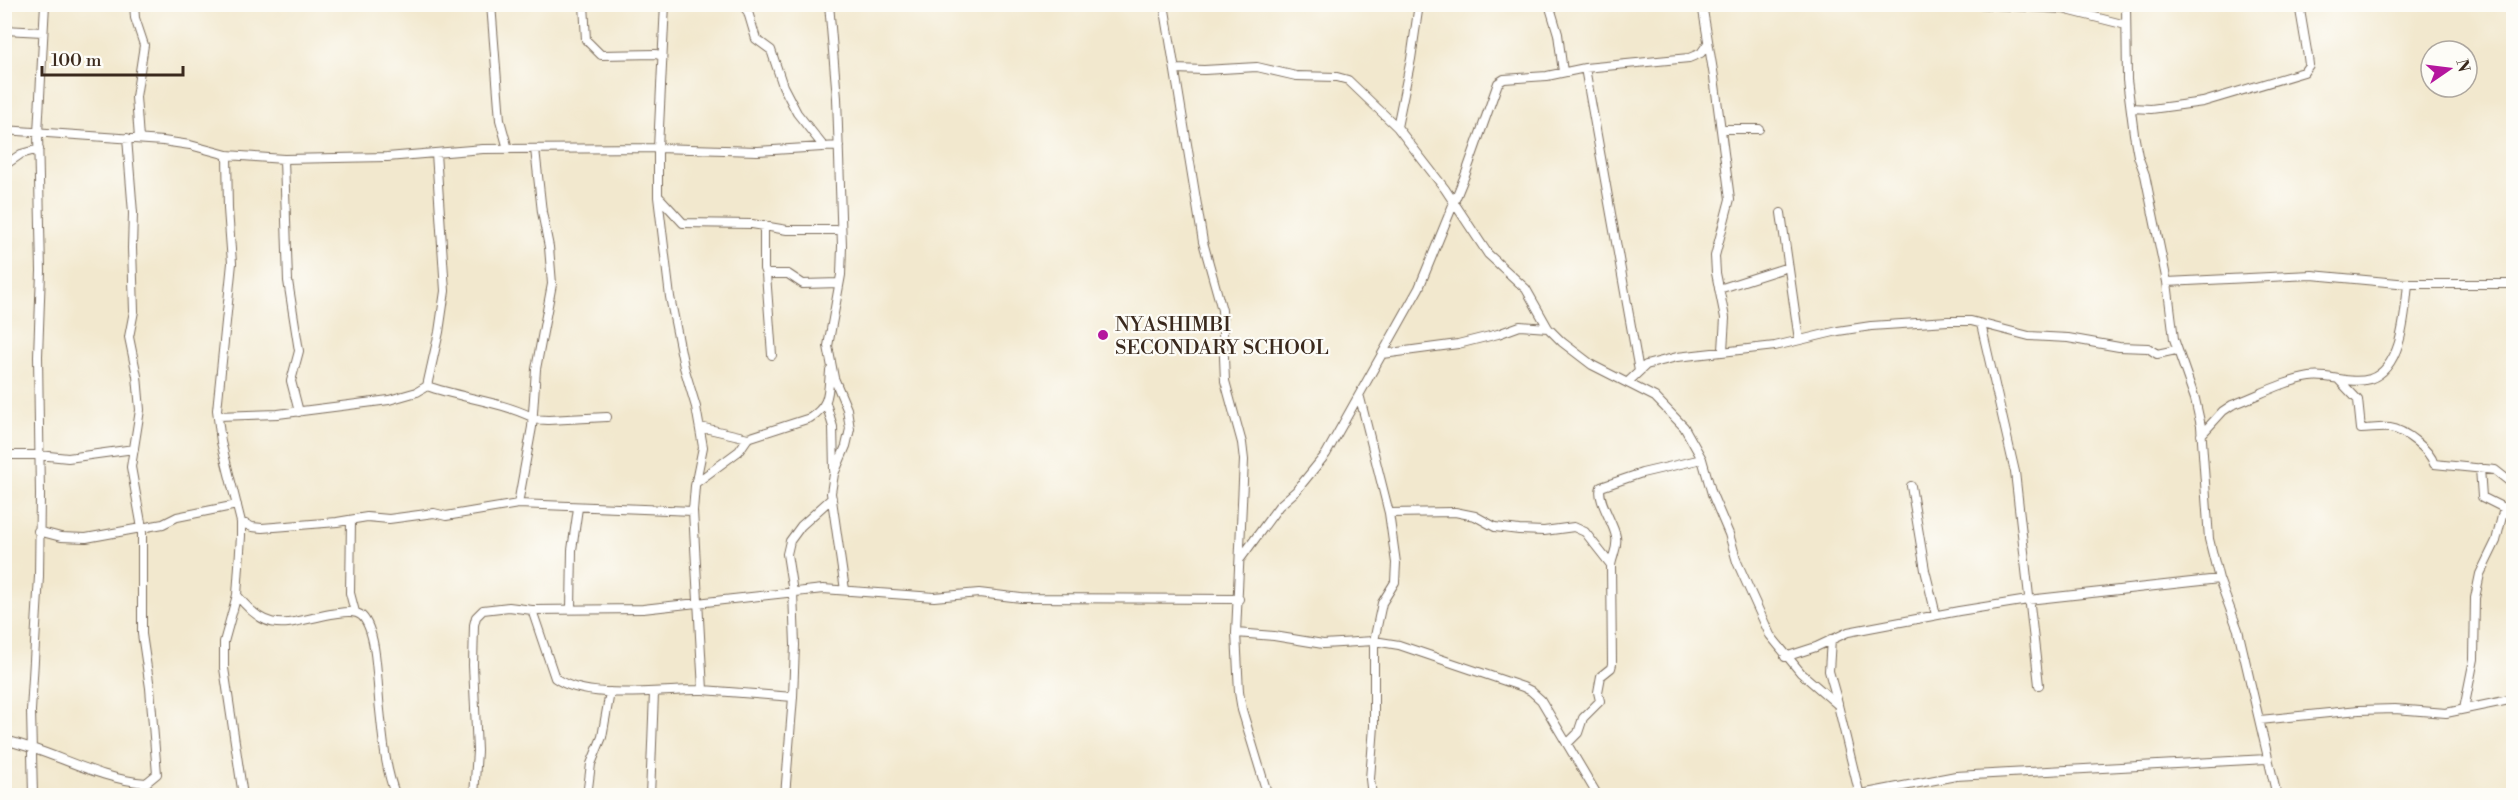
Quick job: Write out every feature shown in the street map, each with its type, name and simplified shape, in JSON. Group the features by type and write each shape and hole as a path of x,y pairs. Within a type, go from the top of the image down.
{"street":[{"path":"33,795 34,750 31,711 39,576 38,356 42,271 38,133 45,4"},
{"path":"134,4 135,18 144,45 136,97 139,139"},
{"path":"491,4 500,120 508,149"},
{"path":"584,4 586,40 601,55 656,54 662,56"},
{"path":"665,4 658,197 670,297 684,367 700,428 702,453 695,486 693,511 703,690"},
{"path":"742,4 748,12 756,39 770,47 783,86 797,113 824,147"},
{"path":"829,4 837,98 842,264 829,335 830,365 826,403 833,427 834,474"},
{"path":"1164,4 1203,242 1222,310 1222,359 1225,381 1243,451 1236,633 1242,710 1268,795"},
{"path":"1397,127 1411,59 1419,4"},
{"path":"1549,4 1558,34 1563,72"},
{"path":"1702,4 1730,199 1728,214 1715,256 1725,318 1723,350"},
{"path":"1977,4 2063,9 2126,25"},
{"path":"2126,4 2127,80 2138,156 2145,175 2167,282 2176,350 2195,399 2205,457 2208,526 2219,579 2238,630 2277,795"},
{"path":"2131,108 2151,109 2203,102 2304,72 2309,65 2300,4"},
{"path":"4,30 43,32"},
{"path":"1240,559 1279,506 1314,471 1360,398 1419,288 1454,203 1498,82 1504,79 1546,76 1586,68 1689,58 1701,52 1708,43"},
{"path":"1175,69 1204,70 1252,66 1296,76 1344,78 1354,84 1397,127 1454,203 1488,254 1526,289 1548,328 1592,365 1655,397 1684,427 1702,459 1712,494 1748,590 1770,636 1785,657 1838,705"},
{"path":"1586,68 1639,371"},
{"path":"1721,129 1759,129"},
{"path":"4,130 139,139 190,145 227,155 284,159 387,157 508,149 658,148 757,151 839,146"},
{"path":"4,741 130,782 146,783 157,774 151,700 141,634 142,528 131,467 140,410 137,376 129,337 134,311 132,257 134,213 127,138"},
{"path":"8,163 21,154 39,149"},
{"path":"518,504 532,418 536,369 552,284 535,149"},
{"path":"218,416 299,412 389,400 417,392 427,386 445,291 436,153"},
{"path":"227,155 232,263 218,416 221,442 241,522 237,595 224,642 224,668 243,795"},
{"path":"284,159 288,281 298,351 291,381 299,412"},
{"path":"658,197 682,223 764,225 787,230 841,230"},
{"path":"1781,213 1799,340"},
{"path":"764,225 764,269 772,355"},
{"path":"1719,289 1788,267"},
{"path":"766,274 788,274 803,284 839,283"},
{"path":"2167,282 2312,275 2408,284 2514,284"},
{"path":"2201,435 2223,411 2232,405 2296,379 2326,376 2339,380 2370,379 2385,370 2403,332 2408,284"},
{"path":"1628,382 1646,365 1669,359 1723,350 1775,346 1872,326 1948,321 1971,321 2029,336 2068,338 2119,347 2148,348 2157,354 2176,350"},
{"path":"1981,324 2015,472 2038,685"},
{"path":"1383,354 1458,344 1520,326 1548,328"},
{"path":"830,365 848,410 850,429 846,446 831,483 845,590"},
{"path":"2339,380 2358,399 2361,429 2389,428 2402,431 2432,458 2434,464 2495,470 2514,484"},
{"path":"427,386 446,393 513,408 532,418 548,420 607,417"},
{"path":"1360,398 1389,513 1396,563 1395,578 1382,603 1374,641 1374,726 1370,779 1372,795"},
{"path":"700,428 748,438 810,418 826,403"},
{"path":"697,482 739,451 748,438"},
{"path":"4,456 39,455 68,458 134,449"},
{"path":"1567,744 1578,733 1582,718 1600,701 1598,692 1601,676 1611,668 1612,664 1611,565 1616,552 1616,540 1600,496 1600,487 1642,473 1702,459"},
{"path":"2464,709 2474,659 2475,598 2480,574 2496,541 2504,508 2482,497 2480,468"},
{"path":"1911,486 1925,570 1936,615"},
{"path":"785,795 794,697 793,592 787,554 790,541 801,526 832,498"},
{"path":"241,522 262,528 367,517 389,519 434,513 446,516 518,504 693,511"},
{"path":"38,531 61,537 86,538 163,524 180,516 237,505"},
{"path":"570,609 572,550 578,508"},
{"path":"1389,513 1455,512 1475,516 1495,526 1519,530 1544,531 1574,527 1585,532 1611,565"},
{"path":"351,520 350,593 355,612 366,622 372,638 391,783 396,795"},
{"path":"1785,657 1848,632 1936,615 2028,600 2219,579"},
{"path":"474,795 477,751 473,665 476,617 483,610 509,607 643,609 793,592 845,590 934,597 979,592 1021,598 1239,599"},
{"path":"237,595 258,618 277,624 355,612"},
{"path":"532,609 555,678 563,684 610,692 654,693 682,689 794,697"},
{"path":"1236,633 1323,644 1374,641 1399,645 1531,691 1541,700 1598,795"},
{"path":"1831,639 1829,671 1858,795 1956,777 2267,759"},
{"path":"587,795 591,764 602,737 610,692"},
{"path":"650,795 654,693"},
{"path":"2260,720 2359,710 2395,709 2446,713 2514,699"}],"place":[{"name":"NYASHIMBI SECONDARY SCHOOL","path":"1103,335"}]}
